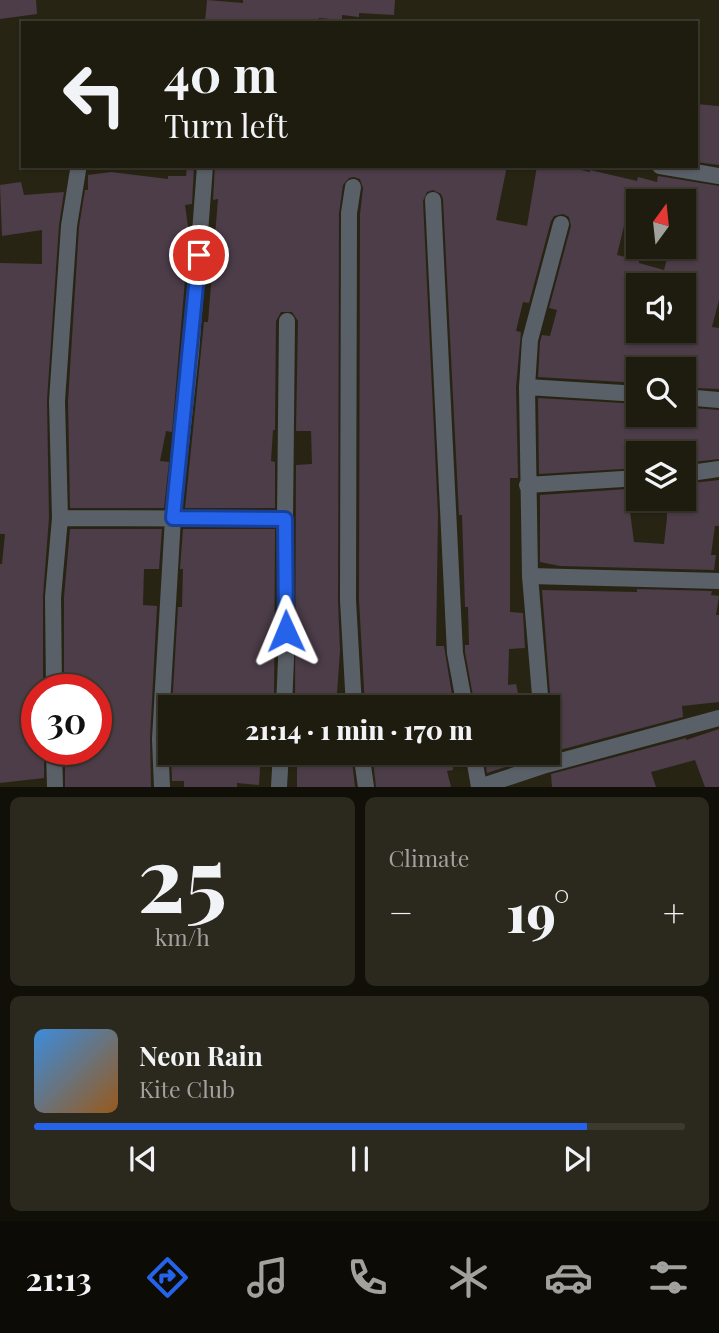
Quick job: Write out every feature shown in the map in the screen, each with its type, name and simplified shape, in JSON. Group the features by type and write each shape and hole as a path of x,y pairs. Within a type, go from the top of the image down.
{"street":[{"path":"162,787 160,739 173,518 191,354 205,168"},
{"path":"672,168 719,176"},
{"path":"54,674 53,597 60,518 58,387 69,226 78,170"},
{"path":"353,187 349,213 348,600 353,695"},
{"path":"433,200 455,653 463,695"},
{"path":"540,695 530,576 527,387 530,340 561,224"},
{"path":"284,695 287,321"},
{"path":"527,387 626,393"},
{"path":"696,398 719,400"},
{"path":"696,472 719,469"},
{"path":"527,485 626,479"},
{"path":"60,518 285,519"},
{"path":"530,576 719,581"},
{"path":"560,755 719,718"},
{"path":"54,765 55,787"},
{"path":"278,787 280,765"},
{"path":"363,765 366,787"},
{"path":"475,765 479,787 531,765"}],"building":[{"path":"0,0 36,0 37,14 0,19"},
{"path":"207,0 243,3 243,0 395,0 394,15 359,13 359,17 342,15 342,20 319,18 318,21 205,21"},
{"path":"698,104 719,106 719,165 698,162"},
{"path":"187,168 194,168 192,204 185,205 189,233 172,432 166,431 160,461 169,462 164,508 70,508 68,401 79,227 85,190 88,190 88,175 111,172 168,179 168,176 186,176"},
{"path":"215,168 507,168 496,220 527,226 537,168 590,170 637,181 638,177 657,182 658,176 719,186 719,300 712,327 719,328 719,389 697,388 696,357 626,357 626,382 538,377 540,342 542,335 550,336 557,310 549,308 571,226 569,217 563,214 554,216 551,221 529,303 523,302 516,331 521,332 516,387 518,478 510,478 510,612 523,613 525,648 509,649 508,685 516,684 518,695 473,695 465,652 465,645 469,645 468,607 465,607 462,515 459,515 441,194 433,190 427,192 423,201 438,515 436,646 444,646 452,695 364,695 359,600 360,214 363,188 360,179 349,178 343,185 339,213 340,651 337,695 295,695 296,465 312,464 311,431 296,431 298,321 292,312 281,312 276,321 275,430 271,461 275,462 275,508 185,508 204,322 208,322 218,199 213,200"},
{"path":"21,182 24,195 64,192 59,225 47,400 49,518 43,596 43,674 21,674 21,765 44,765 44,778 0,783 0,564 5,534 0,534 0,263 42,264 42,230 2,236 0,185"},
{"path":"538,398 626,403 626,427 696,427 696,408 719,410 719,459 696,462 696,441 626,441 626,469 539,474"},
{"path":"719,480 719,526 715,526 711,555 716,555 714,570 560,566 540,562 540,495 626,489 626,511 630,511 634,542 664,544 667,511 696,511 696,483"},
{"path":"70,529 162,529 159,569 144,569 143,605 157,606 150,738 151,787 65,787 65,765 112,765 112,674 64,674 64,597"},
{"path":"183,529 275,529 274,695 173,695 178,607 182,607 183,569 180,569"},
{"path":"637,589 712,591 711,595 719,596 716,615 719,615 719,702 682,706 683,717 560,750 560,695 550,695 542,590 637,592"},
{"path":"719,729 719,787 705,787 695,760 651,772 656,787 552,787 551,774"},
{"path":"171,765 260,765 259,785 237,783 237,787 184,787 184,781 172,781"},
{"path":"297,765 352,765 355,787 297,787"},
{"path":"373,765 453,765 453,770 447,771 451,787 376,787"},
{"path":"486,765 512,765 487,773"}],"route":[{"path":"199,255 173,518 285,519 286,631"}]}
